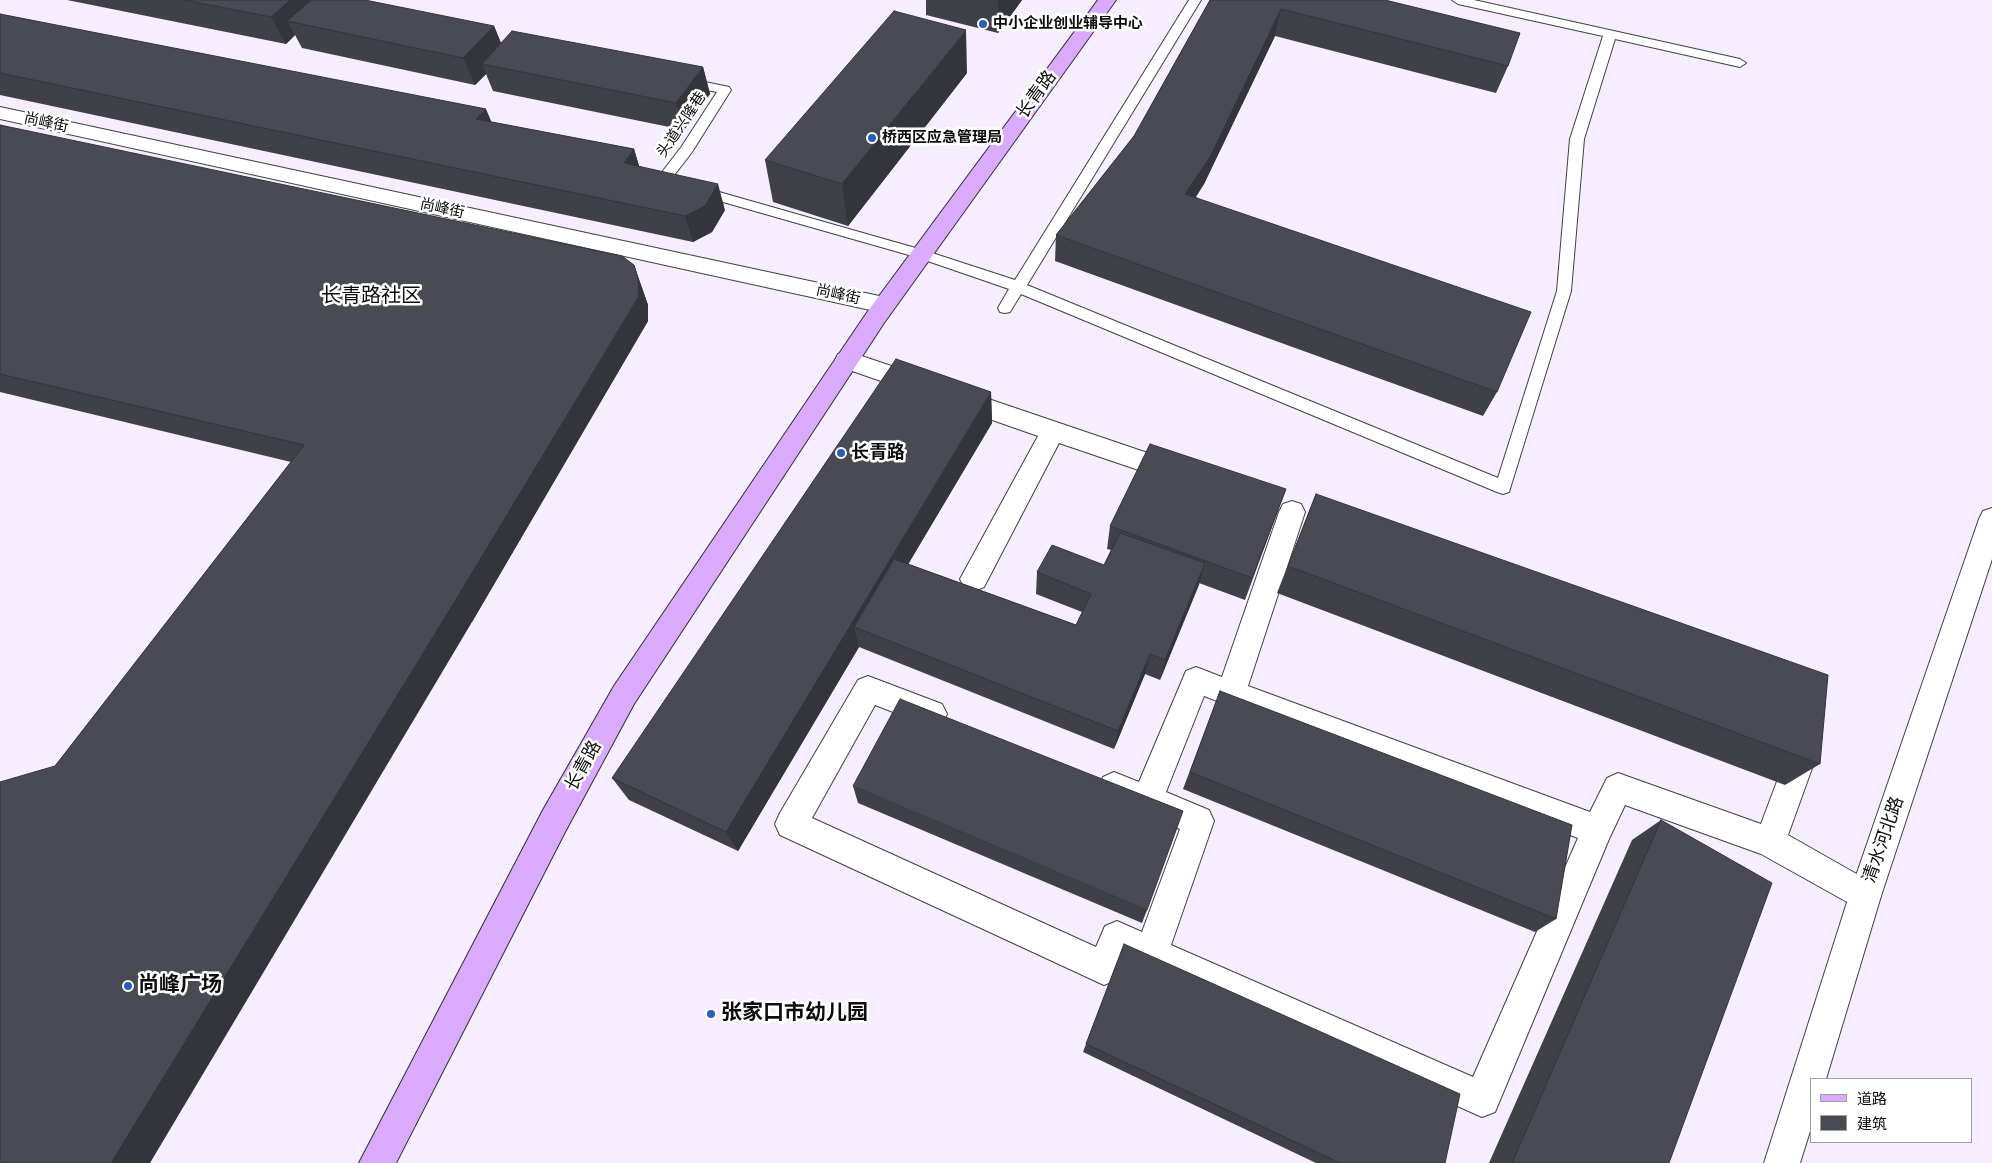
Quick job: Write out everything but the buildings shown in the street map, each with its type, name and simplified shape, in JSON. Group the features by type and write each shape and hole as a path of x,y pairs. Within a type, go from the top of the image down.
{"main road":[{"name":"长青路","path":"377,1163 554,821 624,695 884,305 1106,0"}],"street":[{"name":"尚峰街","path":"0,113 884,305"},
{"path":"847,360 1200,481"},
{"path":"974,579 1054,431"},
{"path":"1231,693 1283,509 1320,522"},
{"name":"清水河北路","path":"1782,1163 1865,896 1992,519"},
{"path":"1147,800 1196,680 1597,830"},
{"path":"958,725 868,689 790,824 1104,968 1117,938 1482,1098 1597,830 1618,788 1770,842 1865,896"},
{"path":"1770,842 1813,724"},
{"path":"1093,778 1198,821 1151,953"}],"lane":[{"path":"1005,308 1195,0"},
{"path":"1458,0 1740,63"},
{"path":"921,254 1018,287 1504,487 1564,291 1577,139 1610,34"},
{"name":"头道兴隆巷","path":"676,80 725,90 687,149 663,180 921,254"}],"place":[{"name":"中小企业创业辅导中心","path":"983,24"},
{"name":"桥西区应急管理局","path":"872,138"},
{"name":"长青路","path":"841,453"},
{"name":"尚峰广场","path":"128,986"},
{"name":"张家口市幼儿园","path":"711,1014"}],"district":[{"name":"长青路社区","path":"371,297"}]}
